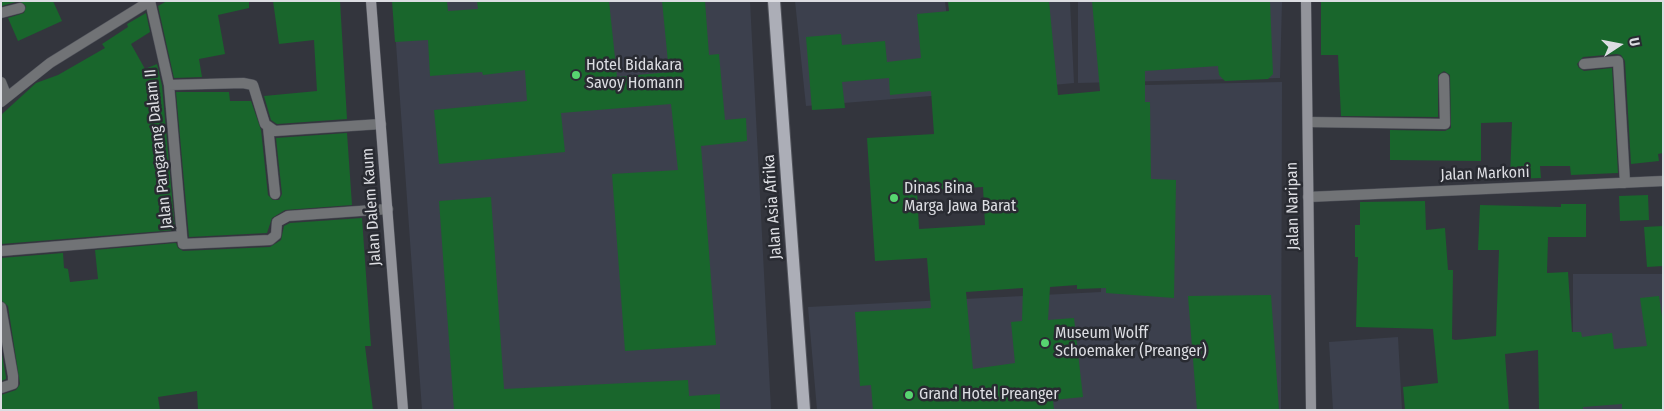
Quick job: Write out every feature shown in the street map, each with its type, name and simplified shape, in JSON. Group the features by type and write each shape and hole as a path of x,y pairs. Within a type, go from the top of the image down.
{"main road":[{"name":"Jalan Dalem Kaum","path":"372,1 403,410"},
{"name":"Jalan Asia Afrika","path":"774,1 804,410"},
{"name":"Jalan Naripan","path":"1306,1 1311,410"}],"street":[{"path":"1,82 4,99 50,63 150,1"},
{"name":"Jalan Pangarang Dalam II","path":"150,1 169,85 182,236"},
{"path":"1,13 20,8"},
{"path":"1584,64 1618,61 1625,183"},
{"path":"1308,122 1445,124 1444,78"},
{"path":"169,85 243,83 254,85 265,124 275,131 381,124"},
{"path":"268,127 275,194"},
{"name":"Jalan Markoni","path":"1308,197 1663,181"},
{"path":"1,251 182,236 183,244 270,240 276,235 277,222 288,216 388,209"},
{"path":"1,308 13,376 13,384 1,388"}],"shaded area":[{"path":"393,1 750,1 771,410 422,410"},
{"path":"795,1 945,1 956,94 806,106"},
{"path":"948,1 1070,1 1074,83 960,94"},
{"path":"1078,1 1282,1 1280,78 1078,83"},
{"path":"1282,82 1281,410 817,410 808,307 1101,292 1102,86"},
{"path":"1573,274 1663,274 1663,410 1580,410 1573,337"},
{"path":"1398,337 1402,410 1333,410 1329,342"}],"building":[{"path":"1,1 19,1 2,6"},
{"path":"19,1 53,1 62,21 18,41 8,18 24,13 26,6"},
{"path":"167,1 249,1 249,8 218,15 225,54 199,59 202,77 174,78 158,6"},
{"path":"273,1 340,1 347,119 277,124 271,120 264,96 317,91 314,40 279,44"},
{"path":"392,1 447,1 448,11 478,9 477,1 609,1 617,77 669,72 662,1 705,1 709,55 719,54 725,120 746,118 747,141 701,146 716,345 625,351 612,174 678,170 671,104 561,113 565,152 439,164 434,110 527,101 525,70 483,75 482,72 430,76 428,40 395,42"},
{"path":"948,1 1049,1 1058,95 1100,91 1092,1 1270,1 1273,74 1268,79 1225,81 1219,75 1218,66 1145,71 1145,102 1150,102 1151,179 1176,180 1174,298 1106,293 1106,288 1077,289 1077,285 1050,287 1048,320 1074,318 1083,397 1053,400 1054,410 873,410 871,385 860,386 855,312 931,308 927,258 875,261 867,138 934,134 931,91 890,95 889,78 842,82 845,108 812,110 806,37 841,34 842,45 885,41 887,62 921,58 917,14 949,11","holes":["983,187 985,225 919,229 917,191","1023,288 1022,321 1011,322 1015,363 973,369 966,292"]},
{"path":"1321,1 1663,1 1663,153 1658,154 1659,161 1631,164 1625,61 1621,55 1617,54 1583,57 1577,64 1584,71 1612,68 1618,173 1571,175 1570,166 1540,166 1541,178 1510,179 1512,122 1481,123 1481,161 1390,160 1390,130 1445,131 1451,128 1450,75 1444,71 1438,75 1438,117 1341,116 1338,55 1321,55"},
{"path":"146,13 150,32 131,44 145,69 157,64 162,86 175,230 1,244 1,115 36,83 58,75 105,48 102,44 128,27 127,24"},
{"path":"176,92 229,92 230,101 251,101 261,130 268,195 273,200 279,200 282,194 276,138 347,133 352,205 285,210 272,218 267,233 189,237"},
{"path":"1648,195 1649,220 1620,221 1619,196"},
{"path":"491,197 504,389 688,380 689,396 720,394 720,410 454,410 439,201"},
{"path":"1425,201 1426,230 1445,228 1448,270 1453,270 1452,339 1455,340 1496,336 1499,250 1478,250 1480,205 1561,207 1561,204 1586,204 1586,237 1548,237 1547,273 1568,272 1572,332 1581,332 1582,337 1612,333 1614,349 1647,346 1640,298 1659,296 1663,323 1663,410 1622,410 1622,404 1583,407 1583,410 1539,410 1538,350 1505,354 1509,410 1405,410 1403,387 1438,383 1433,329 1356,327 1358,257 1355,257 1355,225 1360,225 1360,202"},
{"path":"362,218 371,346 365,346 373,410 198,410 197,391 158,397 160,410 1,410 1,395 16,390 20,384 8,306 1,300 1,258 63,253 64,268 68,269 70,282 98,279 95,250 176,243 178,248 183,251 270,247 281,240 284,226 290,223"},
{"path":"1663,226 1663,266 1647,267 1644,227"},
{"path":"1271,295 1279,410 1197,410 1188,296"},
{"path":"1,349 6,379 1,381"}],"place":[{"name":"Hotel Bidakara Savoy Homann","path":"576,75"},
{"name":"Dinas Bina Marga Jawa Barat","path":"894,198"},
{"name":"Museum Wolff Schoemaker (Preanger)","path":"1045,343"},
{"name":"Grand Hotel Preanger","path":"909,395"}]}
